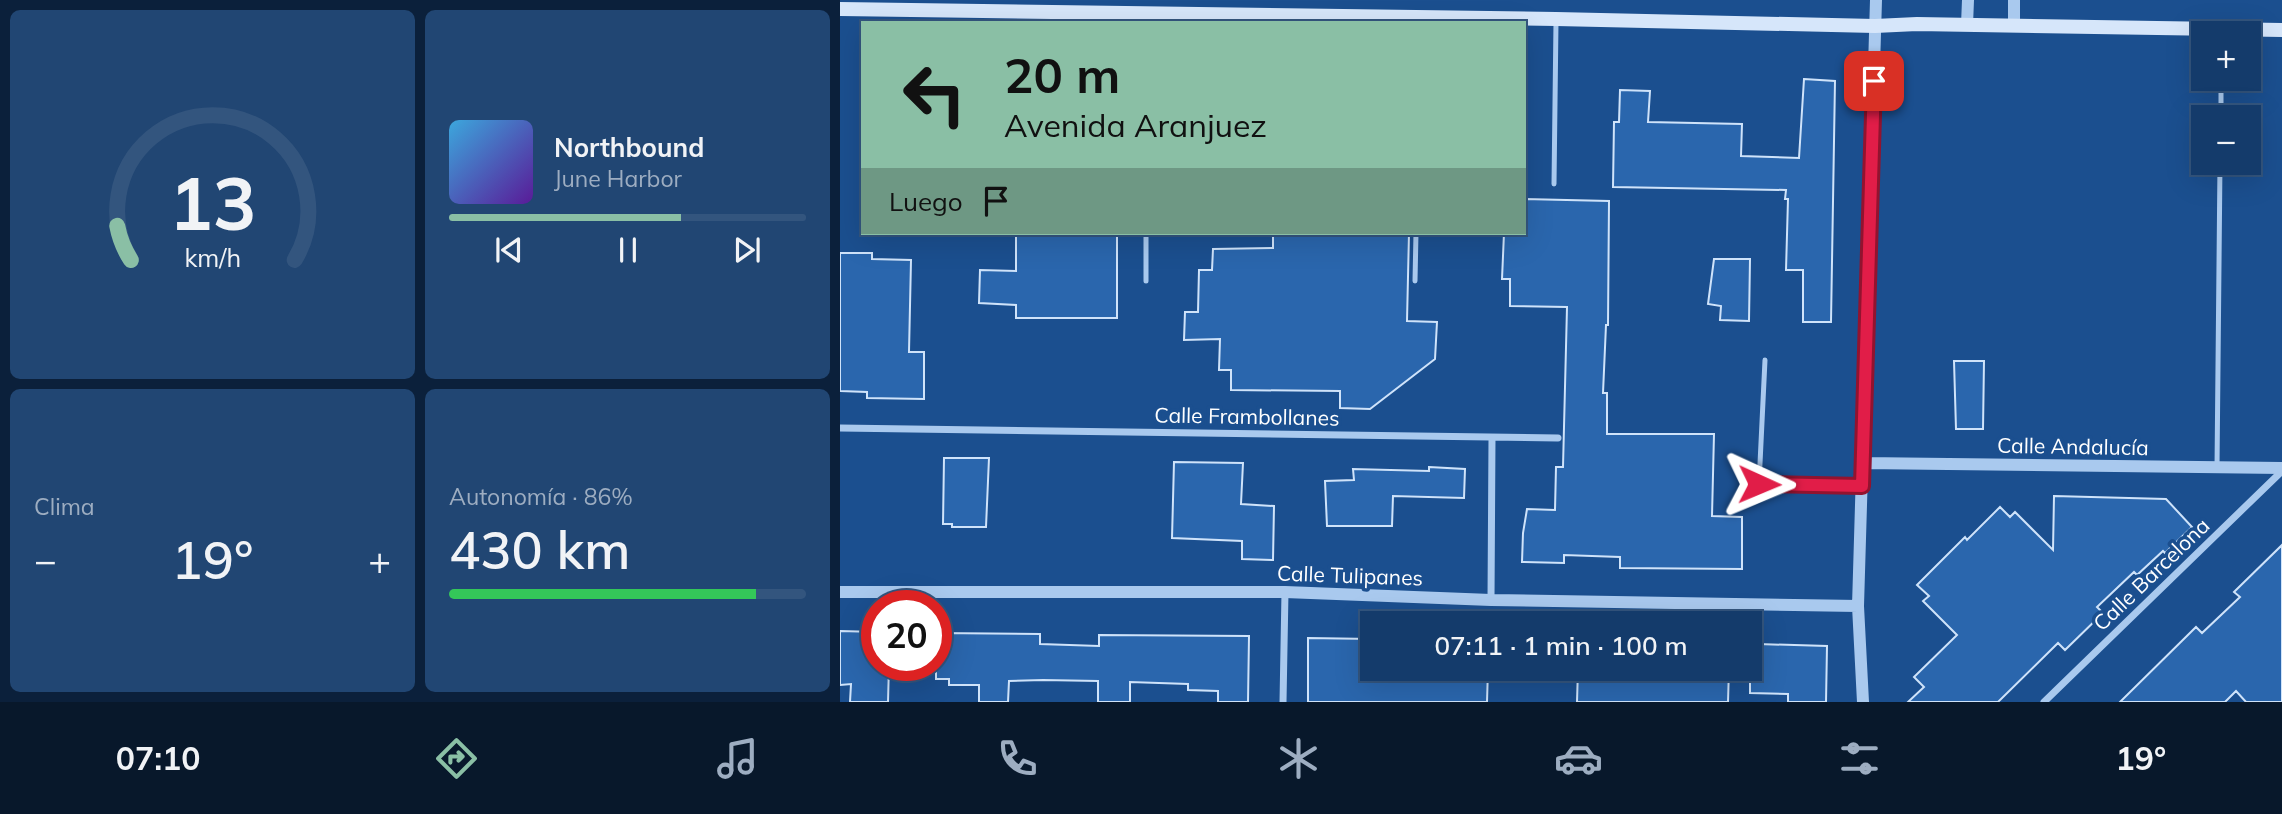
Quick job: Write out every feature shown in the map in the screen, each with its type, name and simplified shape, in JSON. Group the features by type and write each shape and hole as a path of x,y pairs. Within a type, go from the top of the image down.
{"main road":[{"path":"840,9 1150,18 1556,19 2191,30"},
{"path":"2261,30 2282,30"}],"street":[{"path":"1863,702 1858,606 1876,0"},
{"path":"1967,25 1968,0"},
{"path":"2014,0 2014,26"},
{"name":"Calle Frambollanes","path":"840,428 1558,438"},
{"path":"1491,600 1492,438"},
{"name":"Calle Andalucía","path":"1863,463 2282,470"},
{"name":"Calle Barcelona","path":"2044,702 2282,470"},
{"name":"Calle Tulipanes","path":"840,592 1285,592 1491,600 1858,606"},
{"path":"1283,702 1285,592"}],"lane":[{"path":"1554,184 1556,19"},
{"path":"2217,468 2220,175"},
{"path":"1146,235 1146,281"},
{"path":"1415,281 1416,235"},
{"path":"1765,360 1759,484 1862,486"}],"building":[{"path":"1804,79 1835,81 1831,322 1803,322 1803,270 1786,270 1786,190 1613,187 1614,122 1619,122 1620,90 1650,91 1648,122 1742,124 1741,156 1799,158"},
{"path":"1526,199 1609,201 1608,325 1603,393 1607,393 1607,434 1714,434 1712,516 1742,517 1742,569 1620,568 1620,557 1564,555 1564,563 1522,562 1527,509 1555,510 1556,467 1563,467 1567,307 1510,306 1510,279 1502,279 1504,235 1526,235"},
{"path":"1016,235 1117,235 1117,318 1016,318 1016,305 979,303 980,270 1016,271"},
{"path":"1273,235 1409,235 1407,321 1437,322 1435,359 1370,409 1340,408 1340,391 1231,390 1231,370 1219,370 1220,339 1184,340 1185,312 1198,312 1199,270 1212,270 1213,249 1273,248"},
{"path":"840,253 872,253 872,259 911,260 909,352 924,352 924,399 867,398 867,392 840,391"},
{"path":"1714,259 1750,259 1749,321 1720,320 1721,306 1708,304"},
{"path":"1954,361 1984,361 1983,429 1956,429"},
{"path":"944,458 989,458 986,527 952,527 952,524 943,524"},
{"path":"1174,462 1243,463 1241,504 1274,506 1273,560 1242,559 1242,541 1172,538"},
{"path":"1429,467 1465,469 1464,498 1393,496 1392,526 1327,526 1325,481 1354,480 1353,469 1429,471"},
{"path":"2054,496 2166,499 2192,527 2137,575 2134,572 2097,607 2103,613 2065,650 2058,643 1998,702 1908,702 1924,687 1914,677 1957,635 1923,601 1929,596 1917,585 1965,537 1967,540 2000,507 2010,517 2015,512 2053,550"},
{"path":"2282,545 2282,702 2246,702 2236,691 2225,702 2120,702 2196,627 2202,633 2240,597 2234,592"},
{"path":"840,631 861,632 861,681 889,681 888,702 850,702 851,684 840,685"},
{"path":"952,633 1040,634 1040,644 1099,646 1099,635 1249,636 1248,702 1218,702 1218,691 1188,690 1188,684 1130,682 1130,702 1098,702 1098,681 1043,680 1009,681 1008,702 979,702 979,685 949,685 949,681 952,681"},
{"path":"1308,638 1360,639 1360,681 1488,681 1487,702 1308,702"},
{"path":"1762,644 1827,646 1826,702 1788,702 1788,694 1750,693 1750,681 1762,681"},
{"path":"1578,681 1729,681 1728,702 1577,702"}],"route":[{"path":"1759,484 1862,486 1874,81"}]}
